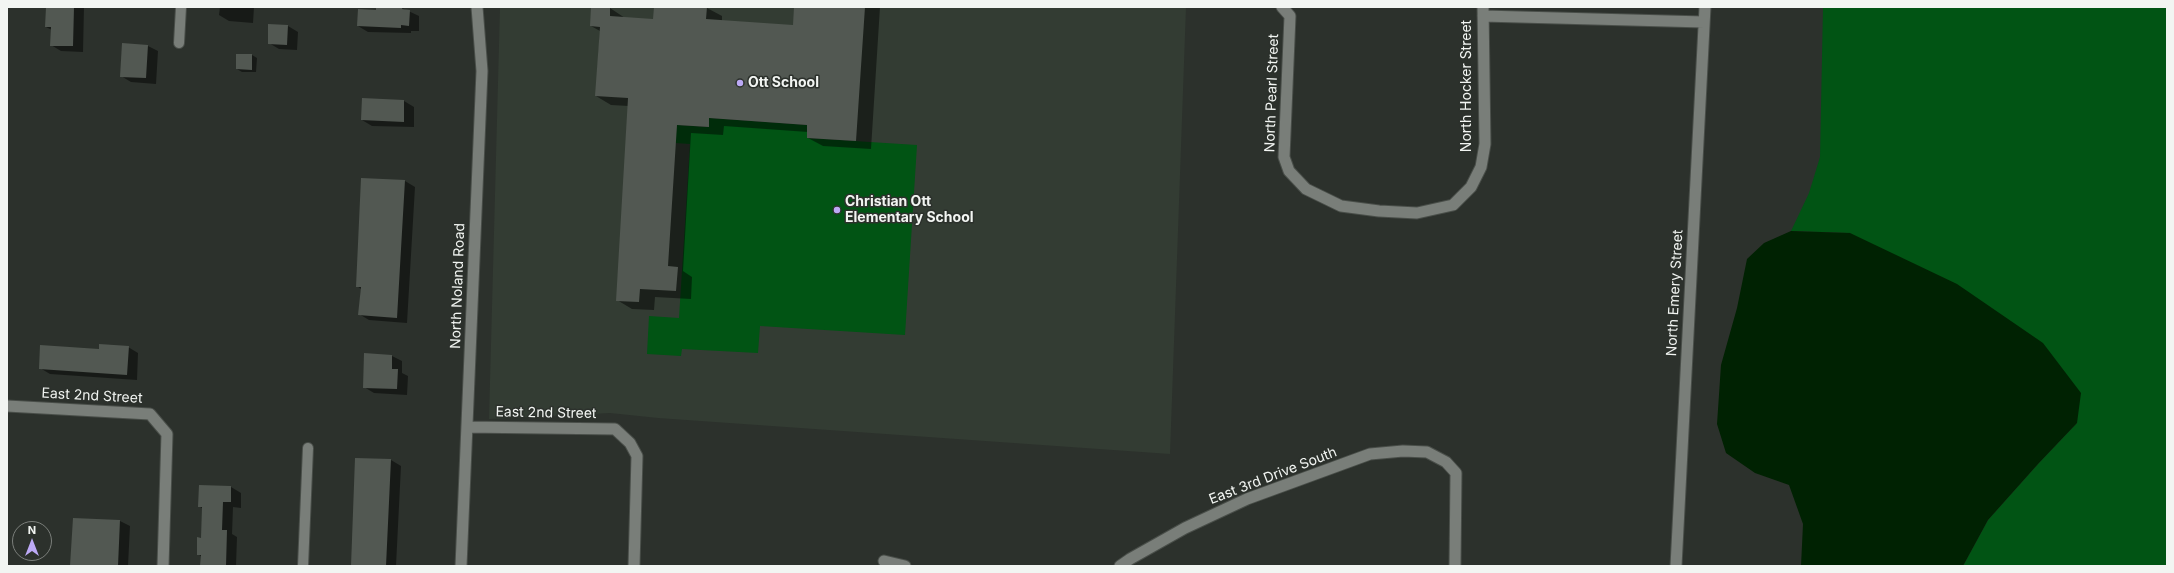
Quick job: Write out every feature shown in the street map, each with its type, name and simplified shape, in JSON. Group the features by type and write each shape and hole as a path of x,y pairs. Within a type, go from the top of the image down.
{"street":[{"name":"North Noland Road","path":"461,566 482,71 477,7"},
{"name":"North Pearl Street","path":"1282,7 1290,16 1284,157 1289,171 1306,189 1341,206 1379,211 1417,213 1453,205 1471,187"},
{"name":"North Emery Street","path":"1676,566 1705,7"},
{"name":"North Hocker Street","path":"1471,187 1481,167 1485,144 1483,11"},
{"path":"1483,11 1704,22"},
{"name":"East 2nd Street","path":"7,406 150,414 166,434 163,566"},
{"name":"East 2nd Street","path":"467,427 615,429 630,443 637,456 634,566"},
{"name":"East 3rd Drive South","path":"1120,566 1185,528 1246,499 1370,454 1403,451 1427,452 1446,462 1456,473 1455,566"},
{"path":"884,561 905,566"}],"lane":[{"path":"179,43 181,7"},
{"path":"303,566 308,448"}],"shaded area":[{"name":"Christian Ott Elementary School","path":"500,7 1186,7 1170,454 658,418 610,413 489,419"},
{"path":"1791,231 1850,233 1957,284 2043,343 2081,393 2077,423 1988,520 1963,566 1801,566 1803,524 1789,485 1755,473 1726,453 1717,424 1721,365 1737,308 1747,259 1764,243"}],"green space":[{"path":"1823,7 2167,7 2167,566 1963,566 1988,520 2077,423 1850,233 1791,231 1809,193 1820,157"},
{"path":"709,118 807,125 807,138 917,145 905,335 760,326 758,353 682,349 681,356 647,354 649,316 679,318 690,144 675,143 677,125 708,127"}],"building":[{"path":"46,7 74,7 73,46 50,46 51,27 45,27"},
{"path":"376,7 403,7 402,9 410,10 409,26 401,25 401,28 357,26 358,9 376,10"},
{"path":"591,7 610,7 610,16 653,19 654,7 707,7 706,19 793,25 794,7 865,7 856,141 807,138 807,125 709,118 709,127 677,125 668,266 678,267 676,291 640,289 639,302 616,301 628,98 595,96 600,27 590,26"},
{"path":"268,24 288,25 287,45 268,44"},
{"path":"122,43 148,45 146,78 120,77"},
{"path":"236,54 252,54 252,70 236,69"},
{"path":"362,98 404,100 404,122 361,120"},
{"path":"361,178 405,180 397,318 358,315 361,287 356,287"},
{"path":"99,344 129,346 127,375 39,369 40,345 99,349"},
{"path":"364,353 392,355 392,369 398,369 397,389 363,388"},
{"path":"355,458 391,459 386,566 351,566"},
{"path":"199,485 231,486 231,502 223,502 222,530 227,530 226,566 200,566 201,555 197,555 197,537 201,538 202,507 198,507"},
{"path":"73,518 120,520 118,566 70,566"}],"place":[{"name":"Ott School","path":"740,83"},
{"name":"Christian Ott Elementary School","path":"837,210"}]}
